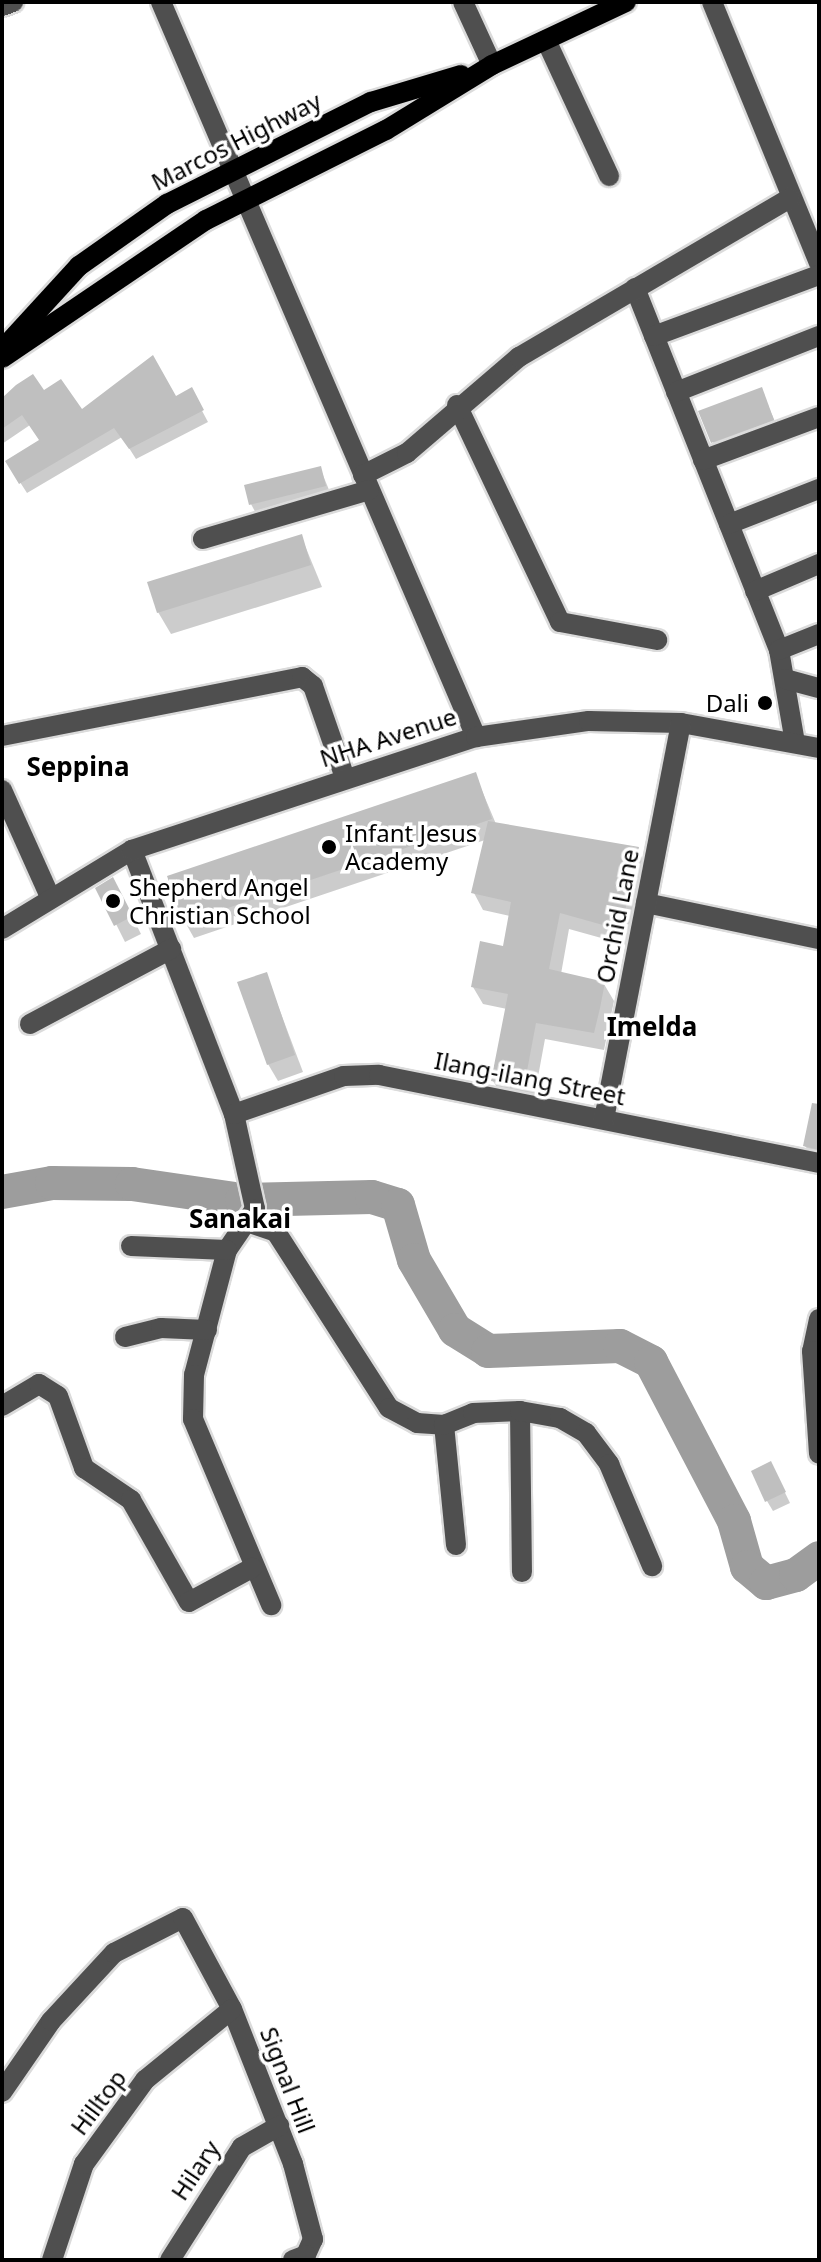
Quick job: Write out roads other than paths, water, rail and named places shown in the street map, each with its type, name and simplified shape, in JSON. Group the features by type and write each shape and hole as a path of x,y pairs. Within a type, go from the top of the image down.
{"main road":[{"name":"Marcos Highway","path":"2,358 124,269 244,199 386,130 492,65 626,2"},
{"name":"Marcos Highway","path":"2,351 79,266 231,169 371,102 492,65"}],"street":[{"path":"2,6 13,2"},
{"path":"161,2 476,737"},
{"path":"463,2 492,65"},
{"path":"712,2 819,263"},
{"path":"546,40 609,176"},
{"path":"203,539 366,482 407,453 457,405 635,288 790,198"},
{"path":"654,336 819,275"},
{"path":"635,288 779,650 795,743"},
{"path":"676,392 819,336"},
{"path":"457,405 560,622 657,640"},
{"path":"703,460 819,417"},
{"path":"729,524 819,489"},
{"path":"755,591 819,564"},
{"path":"779,650 819,634"},
{"path":"2,736 302,677 313,686 345,778"},
{"path":"785,679 819,688"},
{"name":"NHA Avenue","path":"2,929 50,897 132,850 476,737 589,721 681,723 819,748"},
{"name":"Orchid Lane","path":"604,1119 681,723"},
{"path":"2,790 50,897"},
{"path":"132,850 234,1114 242,1174 252,1216 276,1232 389,1408 417,1423 444,1425 473,1413 520,1411 560,1418 586,1433 609,1464 652,1566"},
{"path":"646,903 819,939"},
{"path":"30,1024 171,949"},
{"name":"Ilang-ilang Street","path":"234,1114 344,1076 379,1075 819,1163"},
{"path":"252,1216 227,1250 194,1375 193,1419 252,1568 271,1605"},
{"path":"131,1246 227,1250"},
{"path":"819,1319 812,1351 819,1454"},
{"path":"125,1337 161,1328 207,1330"},
{"path":"2,1406 39,1384 58,1396 84,1468 131,1500 189,1602 252,1568"},
{"path":"520,1411 522,1572"},
{"path":"444,1425 456,1545"},
{"name":"Signal Hill","path":"2,2092 51,2021 114,1953 183,1918 232,2009 279,2126 313,2239 306,2255 293,2260"},
{"name":"Hilltop","path":"52,2260 84,2164 145,2080 232,2009"},
{"name":"Hilary","path":"170,2260 242,2147 279,2126"}],"waterway":[{"path":"2,1181 12,1187"},
{"path":"2,1192 52,1183 132,1184 242,1200 372,1197 398,1205 414,1260 455,1330 488,1351 620,1346 651,1362 734,1521 747,1567 766,1583 796,1575 819,1558"}],"place":[{"name":"Dali","path":"765,703"},
{"name":"Infant Jesus Academy","path":"329,847"},
{"name":"Shepherd Angel Christian School","path":"113,901"}],"district":[{"name":"Seppina","path":"78,767"},
{"name":"Imelda","path":"652,1027"},
{"name":"Sanakai","path":"240,1219"}]}
